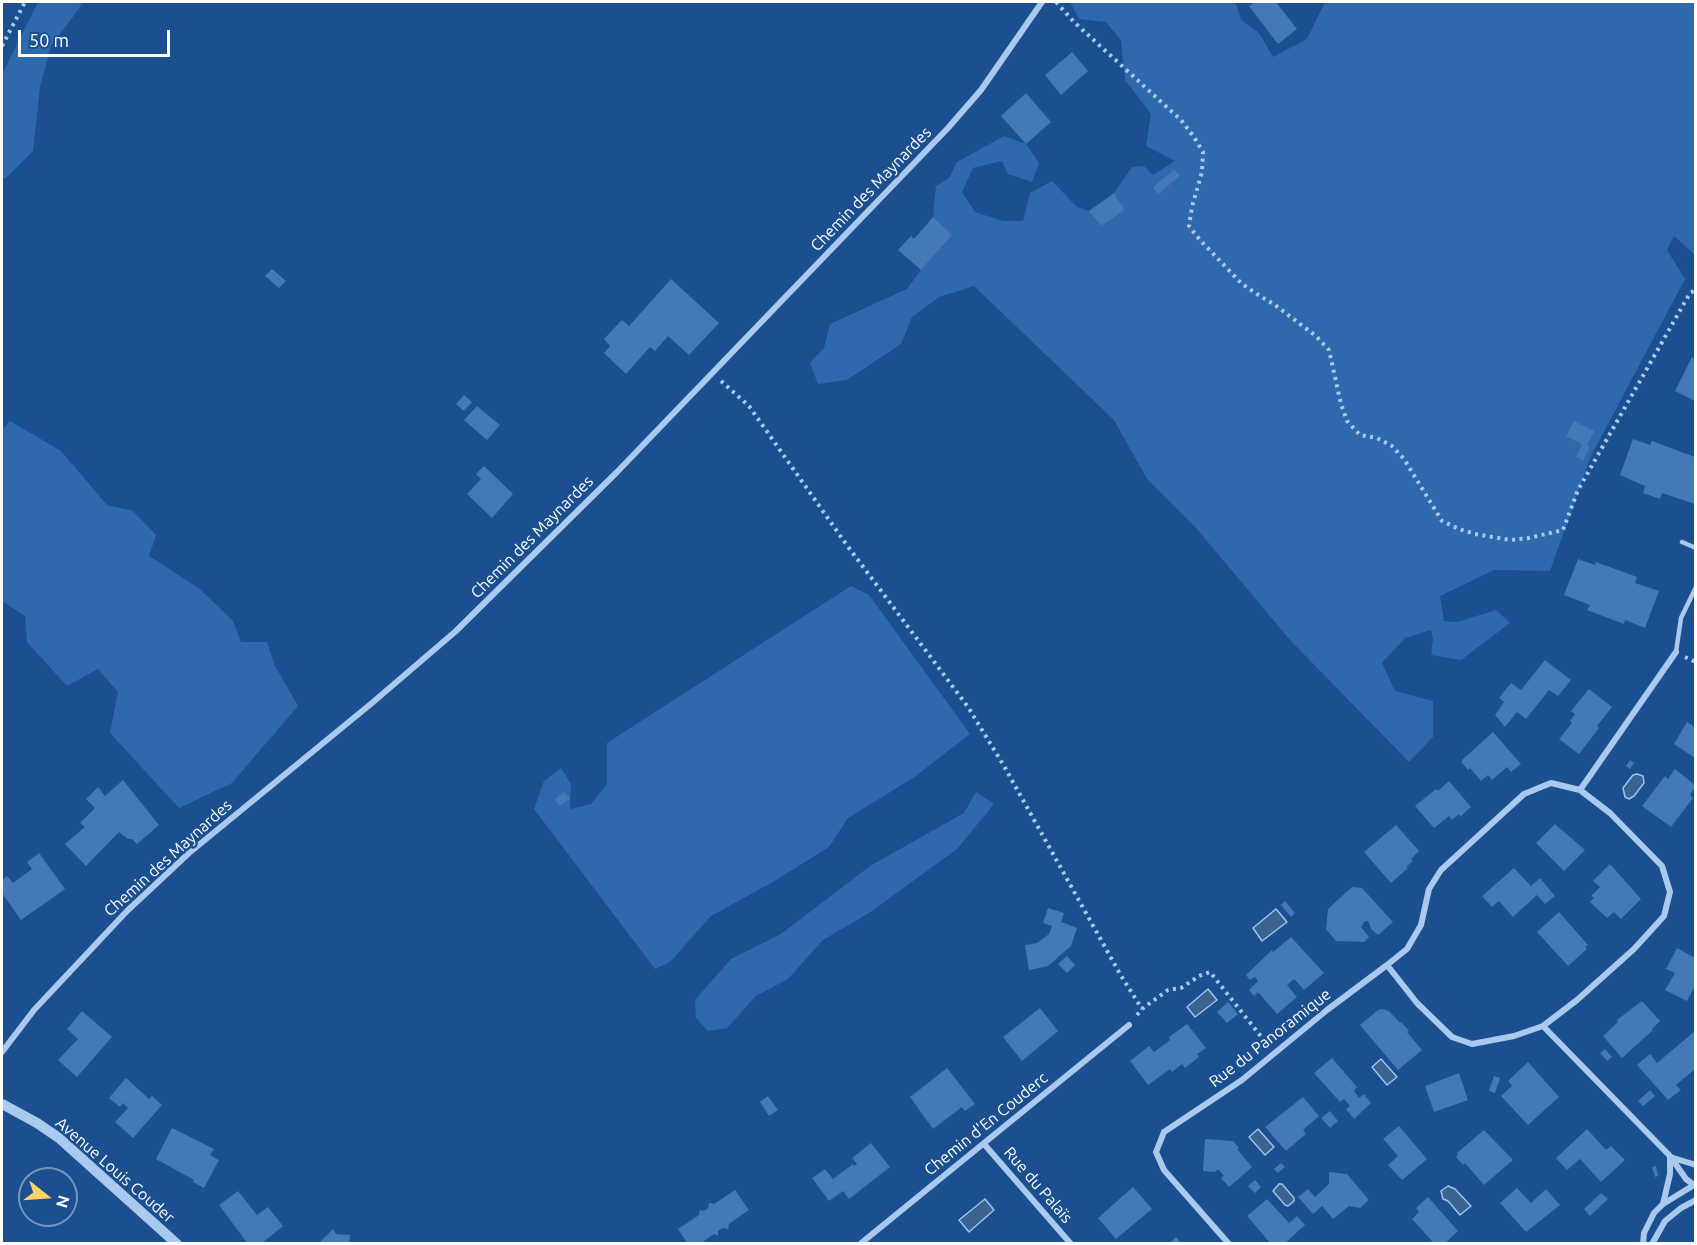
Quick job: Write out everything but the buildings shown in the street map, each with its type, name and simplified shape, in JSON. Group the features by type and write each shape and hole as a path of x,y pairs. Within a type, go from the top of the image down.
{"street":[{"name":"Chemin des Maynardes","path":"2,1052 34,1010 127,911 189,853 456,631 609,480 948,128 981,90 1042,2"},
{"path":"1580,789 1676,652"},
{"name":"Rue du Panoramique","path":"1229,1244 1164,1170 1156,1152 1164,1132 1242,1080 1327,1010 1407,949 1421,925 1429,889 1441,870 1524,794 1551,783 1580,789 1610,813 1662,866 1670,892 1664,916 1634,949 1577,1000 1543,1026 1514,1036 1472,1044 1452,1037 1417,1003 1387,965"},
{"name":"Chemin d'En Couderc","path":"860,1244 1129,1025"},
{"path":"1543,1026 1670,1156 1686,1179 1695,1187"},
{"name":"Avenue Louis Couder","path":"2,1104 59,1138 177,1244"},
{"name":"Rue du Palaïs","path":"984,1144 1071,1244"},
{"path":"1670,1156 1695,1165"},
{"path":"1663,1204 1670,1174 1670,1156"},
{"path":"1695,1174 1695,1187"},
{"path":"1643,1244 1644,1233 1649,1223 1663,1204 1695,1187"},
{"path":"1652,1244 1665,1221 1695,1200"}],"lane":[{"path":"1682,542 1695,548"},
{"path":"1676,652 1680,618 1695,587"}],"path":[{"path":"2,46 25,2"},
{"path":"1056,2 1074,22 1181,120 1194,137 1203,153 1202,172 1189,226 1241,283 1316,336 1329,350 1347,421 1360,435 1377,438 1392,446 1404,459 1442,521 1459,529 1511,540 1563,530 1578,490 1690,293 1695,290"},
{"path":"712,373 749,406 846,544 968,707 1022,797 1120,974 1142,1008"},
{"path":"1129,1025 1142,1008 1168,990 1181,988 1199,976 1210,972 1276,1054"}],"shaded area":[{"path":"38,2 84,2 51,46 40,87 33,151 6,178 2,179 2,74"},
{"path":"1070,2 1233,2 1236,4 1241,20 1259,33 1273,57 1307,39 1325,2 1695,2 1695,255 1674,236 1667,250 1685,279 1590,458 1550,571 1494,570 1440,596 1444,621 1457,622 1496,610 1510,623 1461,660 1431,655 1433,639 1431,630 1405,638 1382,663 1395,691 1433,701 1433,737 1409,762 1290,640 1196,528 1147,479 1114,420 974,286 939,297 912,317 901,344 847,380 818,384 810,363 824,348 830,324 907,289 951,235 933,217 936,186 949,178 957,162 1004,136 1026,144 1039,163 1032,182 1008,174 1002,161 973,168 962,192 975,212 1003,221 1023,221 1030,193 1052,181 1077,207 1089,211 1101,226 1125,210 1114,193 1132,167 1144,166 1153,175 1175,161 1146,146 1151,114 1125,80 1121,40 1106,22 1079,19"},
{"path":"10,421 61,451 107,505 133,511 156,535 149,556 200,589 233,621 241,642 267,642 275,666 298,706 232,783 179,808 110,733 118,692 98,669 67,686 27,642 25,616 2,601 2,430"},
{"path":"851,586 869,595 970,734 913,778 848,818 829,847 773,882 711,916 670,962 655,969 534,809 544,781 561,768 571,784 570,809 591,804 607,784 607,743"},
{"path":"1633,775 1643,776 1644,783 1629,799 1625,797 1623,788"},
{"path":"976,792 994,804 957,849 869,913 823,940 788,979 756,996 727,1028 708,1031 696,1018 695,1000 731,959 781,934 870,866 964,813"},
{"path":"1276,909 1287,922 1262,941 1253,928"},
{"path":"1208,989 1217,1000 1195,1017 1187,1007"},
{"path":"1381,1059 1397,1077 1387,1085 1372,1067"},
{"path":"1258,1129 1274,1147 1265,1155 1249,1137"},
{"path":"1279,1184 1282,1184 1294,1198 1288,1206 1273,1191"},
{"path":"1448,1186 1455,1189 1471,1206 1460,1215 1448,1201 1443,1199 1441,1191"},
{"path":"985,1199 994,1210 969,1232 959,1220"}]}
